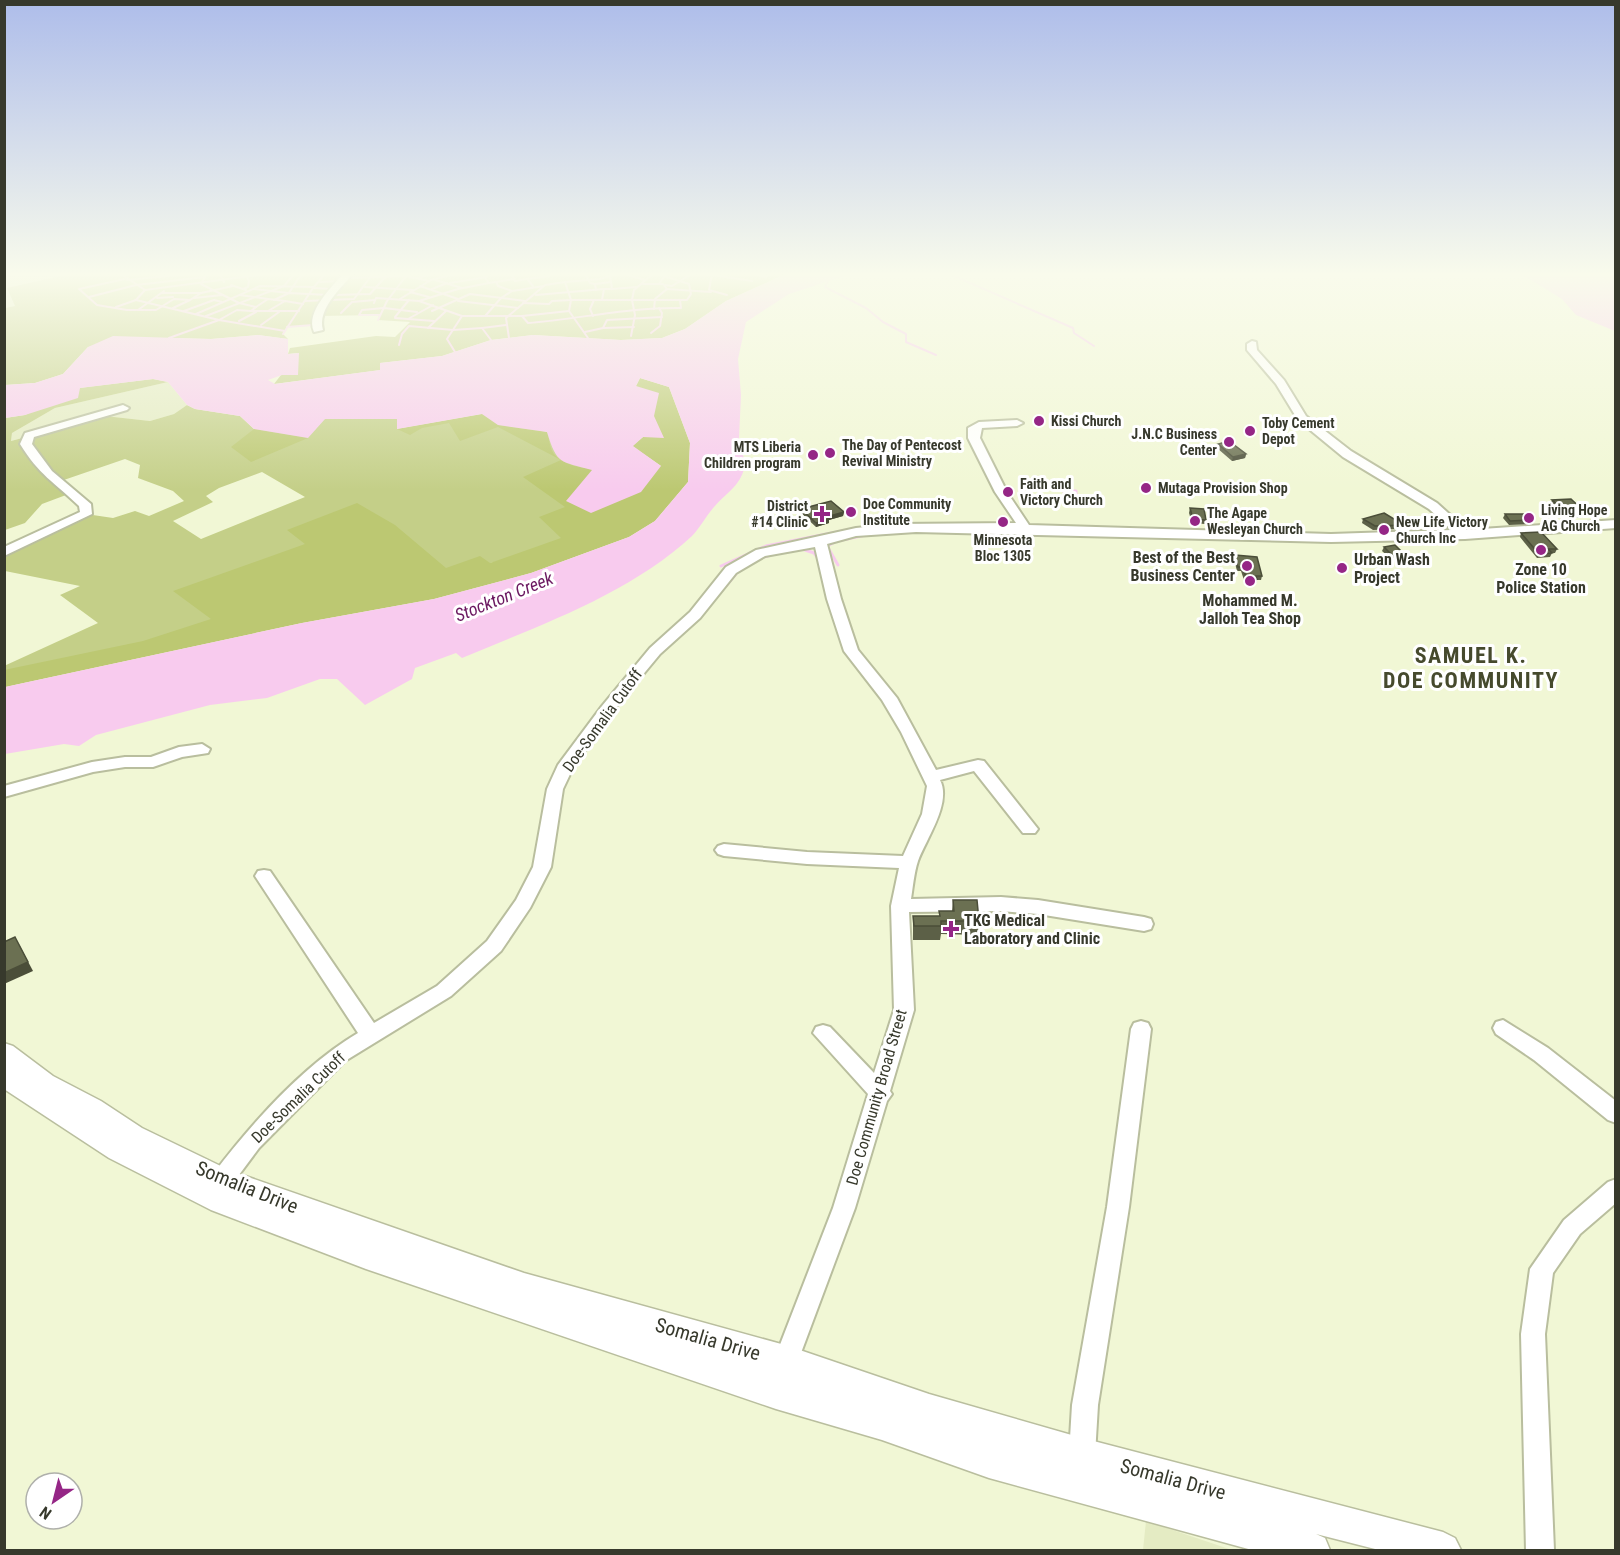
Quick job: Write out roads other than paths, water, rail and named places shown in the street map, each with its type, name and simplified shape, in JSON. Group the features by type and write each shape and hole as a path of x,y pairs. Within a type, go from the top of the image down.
{"main road":[{"name":"Somalia Drive","path":"4,1053 44,1084 91,1109 132,1136 222,1180 524,1287 785,1361 929,1410 1082,1455 1443,1551"},
{"name":"Somalia Drive","path":"4,1075 119,1149 221,1201 366,1255 776,1393 882,1424 999,1464 1313,1551"}],"street":[{"path":"1252,345 1252,350 1280,382 1299,409 1302,418 1347,454 1433,506 1465,535"},
{"path":"4,552 86,514 87,507 74,492 57,482 39,465 27,444 29,435 123,408"},
{"path":"1017,423 976,426 974,438 1001,492 1023,524 1018,528"},
{"path":"820,542 841,535 873,531 1018,528 1373,538 1465,535 1616,524"},
{"name":"Doe Community Broad Street","path":"776,1393 785,1361 844,1208 904,1011 900,906 909,862 934,802 935,786 909,732 889,698 851,651 834,599 820,542"},
{"name":"Doe-Somalia Cutoff","path":"222,1180 251,1141 338,1055 444,991 494,946 524,903 542,867 555,789 564,769 640,668 695,615 731,570 761,553 820,542"},
{"path":"4,792 92,767 153,762 179,752 202,749"},
{"path":"931,777 978,765 1029,829"},
{"path":"724,850 807,858 909,862"},
{"path":"264,876 370,1034"},
{"path":"900,906 1001,904 1144,924"},
{"path":"1503,1028 1541,1054 1616,1114"},
{"path":"1082,1455 1085,1405 1118,1207 1141,1029"},
{"path":"824,1033 880,1094"},
{"path":"1540,1551 1533,1334 1542,1269 1572,1227 1616,1189"}],"water":[{"name":"Stockton Creek","path":"94,345 288,345 288,354 299,353 298,375 282,375 268,380 275,384 380,370 380,363 442,356 477,345 741,345 738,359 741,395 739,438 745,459 742,474 735,486 714,507 692,536 667,557 640,575 582,607 462,658 456,653 415,668 412,679 365,705 337,679 320,679 267,698 210,705 96,735 79,746 64,744 5,754 5,687 302,623 434,599 531,573 629,537 655,521 688,482 690,443 669,387 640,378 636,386 659,393 654,416 664,438 643,437 633,446 661,466 641,492 591,513 566,501 592,470 561,460 554,451 547,432 498,425 482,414 397,429 397,419 325,419 308,438 254,429 240,416 195,409 187,405 168,382 153,379 80,388 78,398 25,415 5,418 5,385 35,383 63,374 88,347"}],"waterway":[{"path":"450,345 455,352"},
{"path":"912,345 936,355"},
{"path":"1063,491 1076,491 1076,498 1080,502"},
{"path":"1051,526 1092,527"},
{"path":"721,566 766,546 847,530"},
{"path":"838,565 827,546 837,541 866,535"},
{"path":"802,549 814,553 819,560"},
{"path":"758,559 777,553"},
{"path":"726,586 739,570"}],"place":[{"name":"Kissi Church","path":"1039,421"},
{"name":"Toby Cement Depot","path":"1250,431"},
{"name":"J.N.C Business Center","path":"1229,442"},
{"name":"The Day of Pentecost Revival Ministry","path":"830,453"},
{"name":"MTS Liberia Children program","path":"813,455"},
{"name":"Mutaga Provision Shop","path":"1146,488"},
{"name":"Faith and Victory Church","path":"1008,492"},
{"name":"Doe Community Institute","path":"851,512"},
{"name":"District #14 Clinic","path":"822,514"},
{"name":"Living Hope AG Church","path":"1529,518"},
{"name":"The Agape Wesleyan Church","path":"1195,521"},
{"name":"Minnesota Bloc 1305","path":"1003,522"},
{"name":"New Life Victory Church Inc","path":"1384,530"},
{"name":"Zone 10 Police Station","path":"1541,550"},
{"name":"Best of the Best Business Center","path":"1247,566"},
{"name":"Urban Wash Project","path":"1342,568"},
{"name":"Mohammed M. Jalloh Tea Shop","path":"1250,581"},
{"name":"TKG Medical Laboratory and Clinic","path":"951,929"}],"district":[{"name":"SAMUEL K. DOE COMMUNITY","path":"1471,668"}]}
